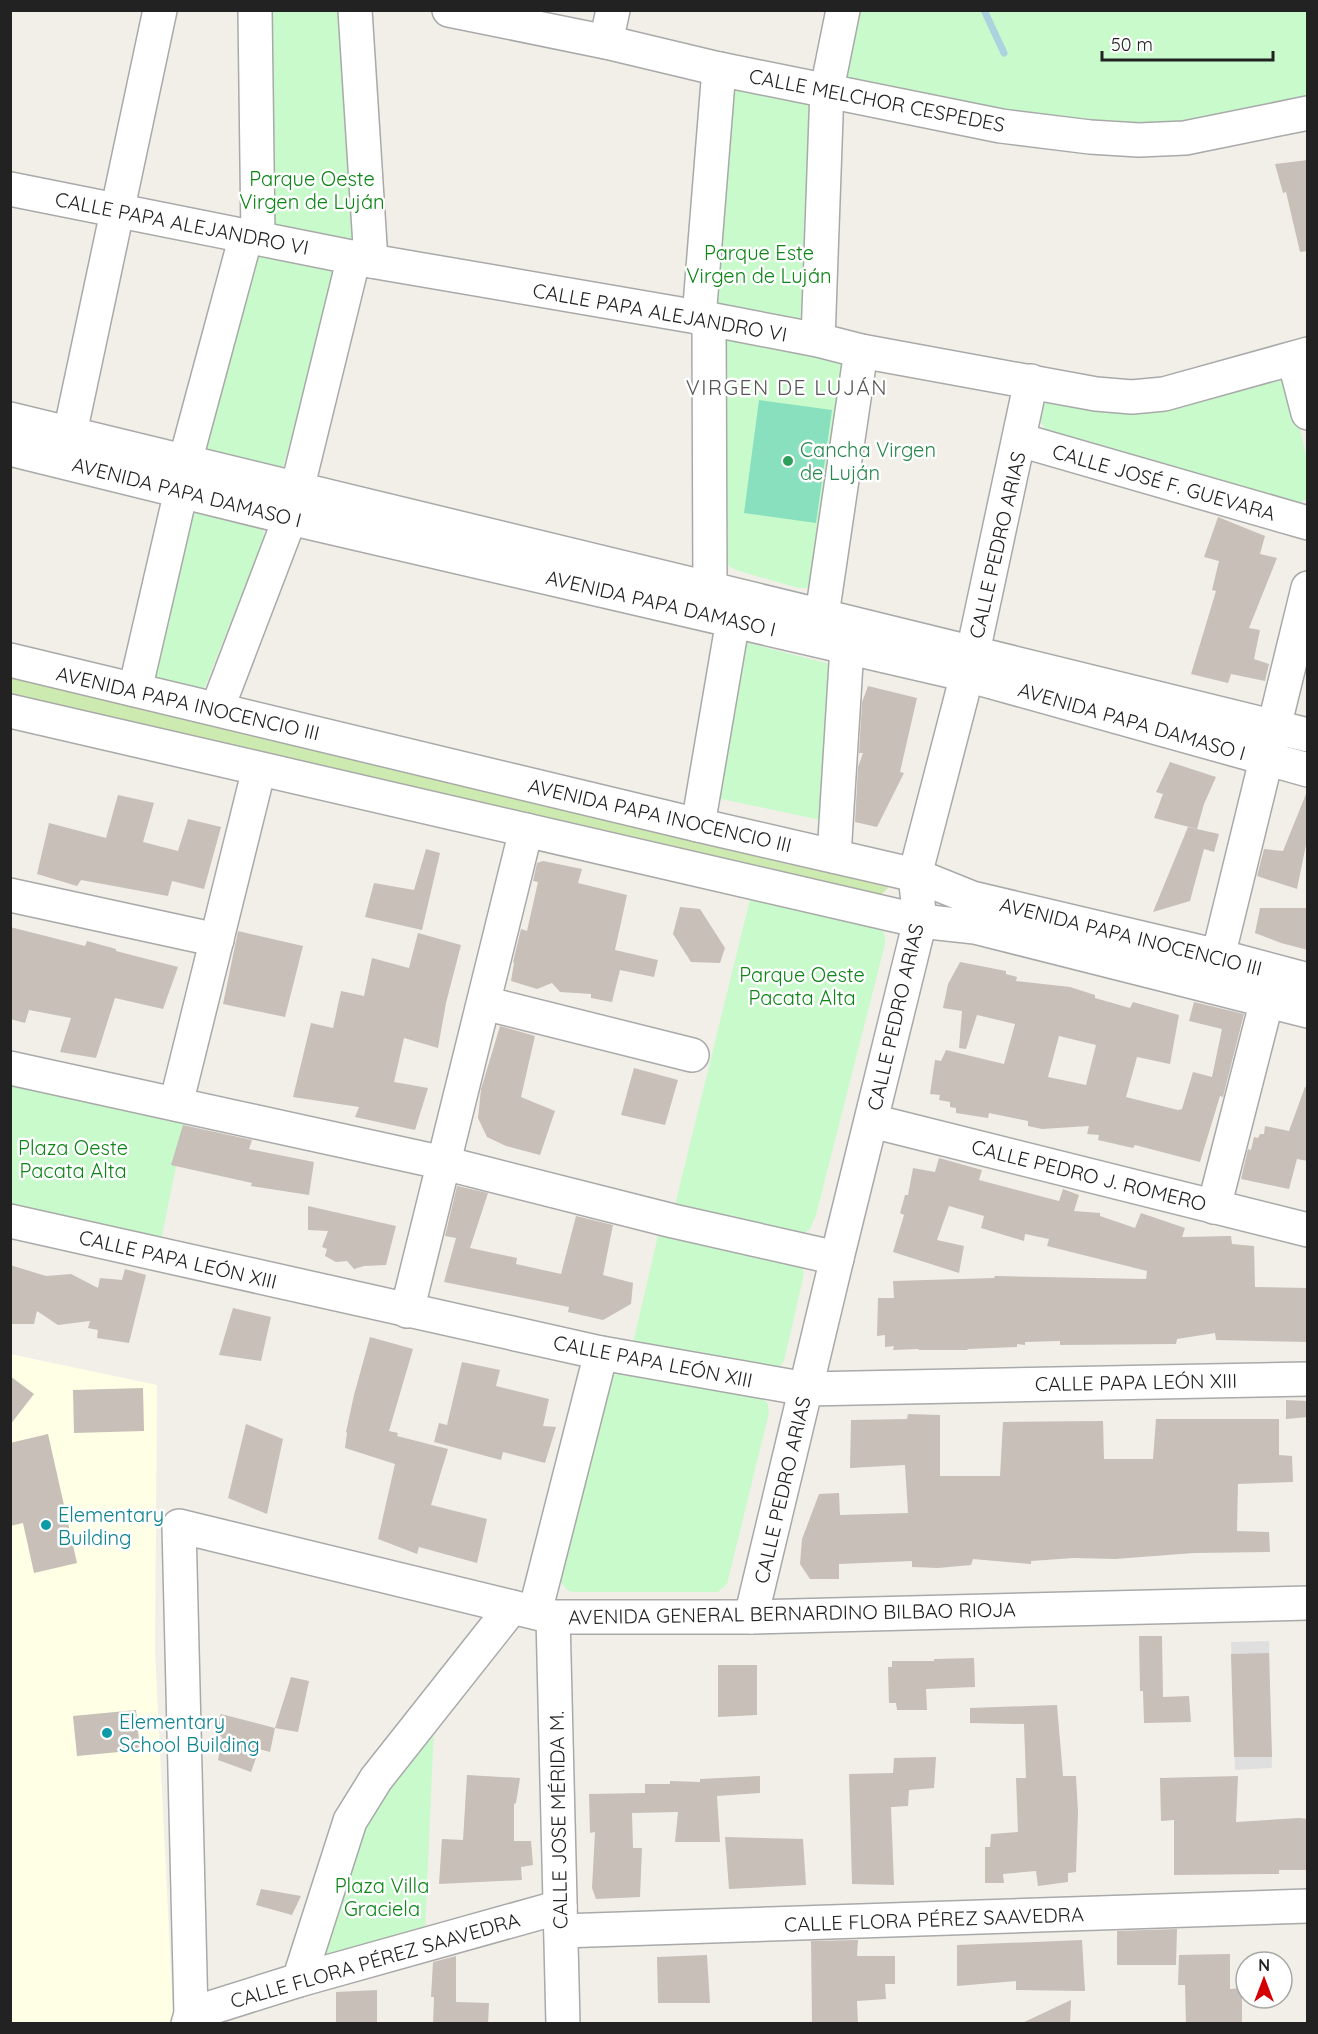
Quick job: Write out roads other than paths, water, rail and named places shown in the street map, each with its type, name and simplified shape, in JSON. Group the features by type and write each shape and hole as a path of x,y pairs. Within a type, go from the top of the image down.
{"street":[{"path":"70,434 160,10"},
{"path":"135,690 183,476 252,237 255,10"},
{"path":"217,710 294,504 363,259 355,10"},
{"name":"CALLE MELCHOR CESPEDES","path":"450,10 606,42 720,69 1001,126 1139,140 1185,138 1308,112"},
{"path":"606,42 613,10"},
{"path":"818,340 827,89 843,10"},
{"path":"710,589 704,318 720,69"},
{"name":"CALLE PAPA ALEJANDRO VI","path":"10,189 363,259 704,318 818,340 861,351 1096,394 1132,397 1164,394 1301,356"},
{"path":"822,615 861,351"},
{"path":"1301,356 1308,413"},
{"name":"CALLE PEDRO ARIAS","path":"751,1617 920,921 915,875 970,663 1031,381"},
{"name":"AVENIDA PAPA DAMASO I","path":"10,419 70,434 183,476"},
{"name":"CALLE JOSÉ F. GUEVARA","path":"1020,440 1308,523"},
{"name":"AVENIDA PAPA DAMASO I","path":"10,449 183,476 733,620 848,647 970,663 1308,735"},
{"name":"AVENIDA PAPA DAMASO I","path":"294,504 710,589 822,615 1266,759 1308,770"},
{"path":"1215,971 1308,588"},
{"path":"698,825 733,620"},
{"path":"834,856 848,647"},
{"name":"AVENIDA PAPA INOCENCIO III","path":"10,660 915,875 972,898 1215,971 1267,1000 1308,1011"},
{"name":"AVENIDA PAPA INOCENCIO III","path":"10,711 920,921 975,927 1215,971 1308,980"},
{"path":"176,1104 259,769"},
{"path":"407,1311 526,830"},
{"path":"10,895 218,940"},
{"path":"1214,1207 1267,1000"},
{"path":"484,1003 692,1055"},
{"path":"10,1068 444,1163 673,1221 837,1258"},
{"name":"CALLE PEDRO J. ROMERO","path":"872,1121 1308,1230"},
{"name":"CALLE PAPA LEÓN XIII","path":"10,1221 601,1353 806,1389 1308,1379"},
{"path":"299,1980 350,1821 376,1779 533,1612 601,1353"},
{"name":"AVENIDA GENERAL BERNARDINO BILBAO RIOJA","path":"190,2019 179,1526 533,1612 751,1617 1308,1603"},
{"name":"CALLE JOSE MÉRIDA M.","path":"533,1612 560,1919 563,2024"},
{"name":"CALLE FLORA PÉREZ SAAVEDRA","path":"190,2019 299,1980 560,1919 1308,1906"}],"waterway":[{"path":"984,10 1004,53"}],"place":[{"name":"Cancha Virgen de Luján","path":"788,461"},
{"name":"Elementary Building","path":"46,1525"},
{"name":"Elementary School Building","path":"107,1733"}],"district":[{"name":"VIRGEN DE LUJÁN","path":"787,387"}],"park label":[{"name":"Parque Oeste Virgen de Luján","path":"312,190"},
{"name":"Parque Este Virgen de Luján","path":"759,264"},
{"name":"Parque Oeste Pacata Alta","path":"802,986"},
{"name":"Plaza Oeste Pacata Alta","path":"73,1158"},
{"name":"Plaza Villa Graciela","path":"382,1896"}]}
